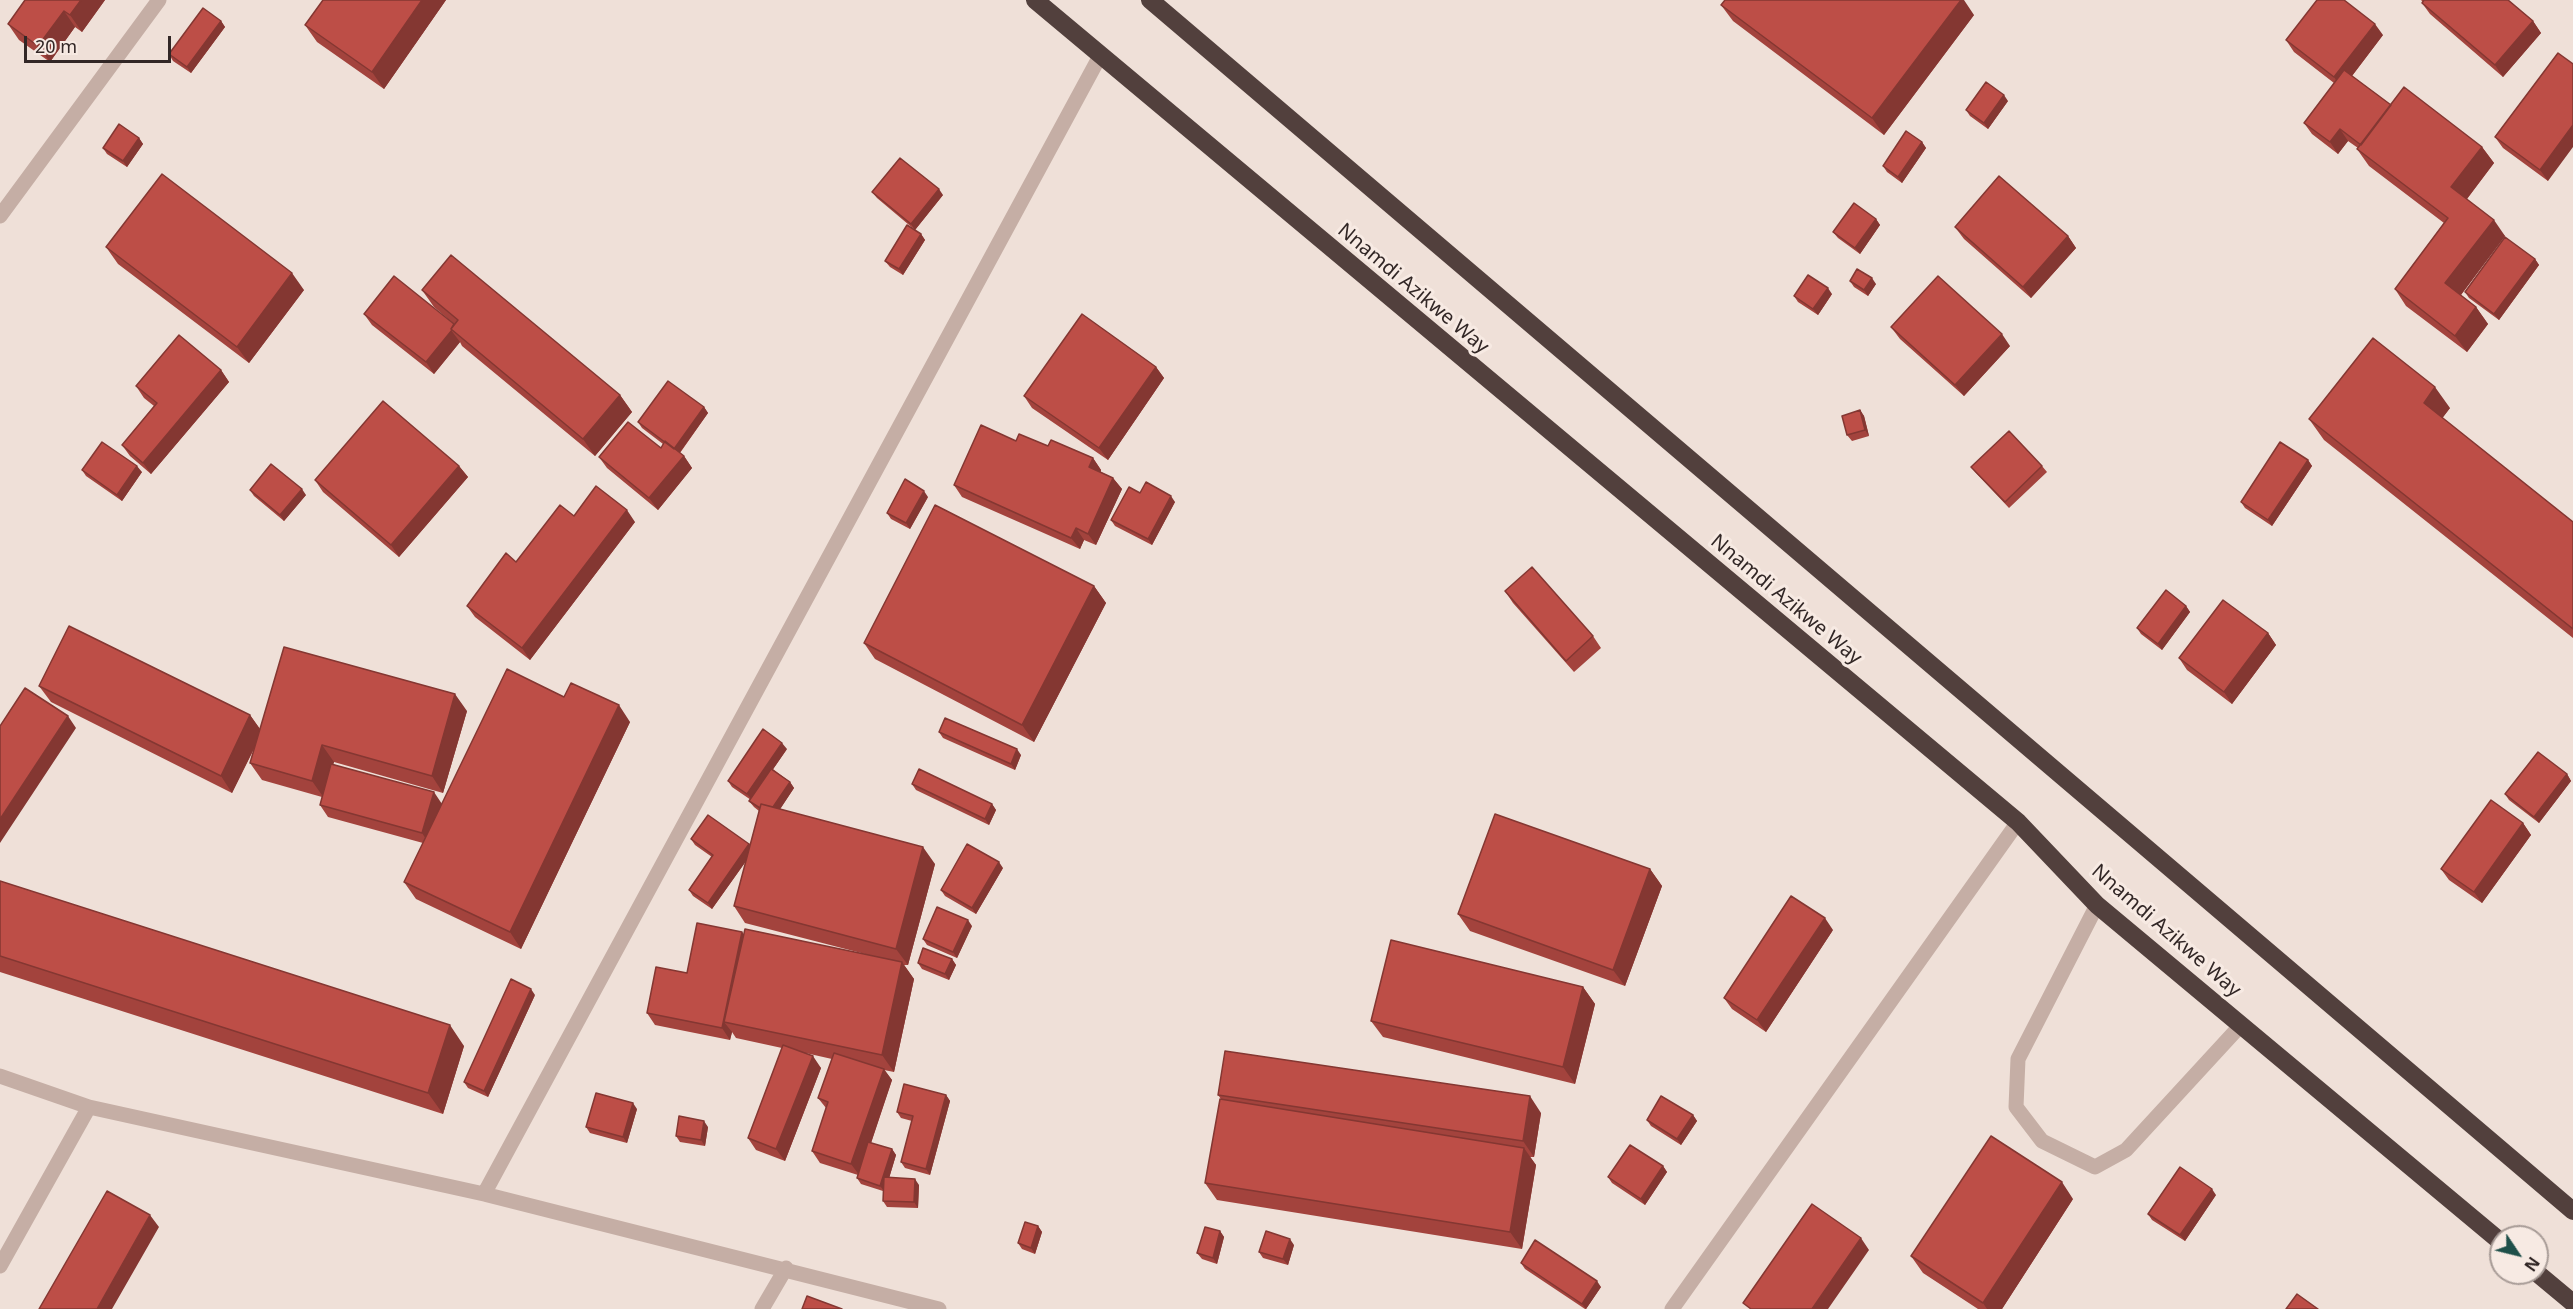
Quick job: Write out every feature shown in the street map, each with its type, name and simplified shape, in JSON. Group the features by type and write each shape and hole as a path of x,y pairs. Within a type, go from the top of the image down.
{"highway":[{"name":"Nnamdi Azikwe Way","path":"1035,0 2018,822 2097,905 2489,1232"},
{"path":"1149,0 2573,1211"},
{"path":"2549,1282 2573,1303"}],"street":[{"path":"0,216 159,0"},
{"path":"484,1194 1100,56"},
{"path":"1672,1309 2018,822"},
{"path":"2097,905 2018,1059 2016,1107 2042,1141 2096,1167 2126,1150 2241,1025"},
{"path":"0,1076 89,1107 484,1194 786,1268 939,1309"},
{"path":"0,1266 89,1107"},
{"path":"762,1309 786,1268"}],"building":[{"path":"25,0 81,0 70,15 64,11 38,46 8,24"},
{"path":"323,0 422,0 372,72 305,25"},
{"path":"1725,0 1961,0 1872,118 1721,5"},
{"path":"2317,0 2344,0 2375,24 2334,77 2286,40"},
{"path":"2424,0 2508,0 2533,21 2495,65 2422,3"},
{"path":"203,8 221,21 187,67 169,54"},
{"path":"2558,53 2573,64 2573,125 2540,170 2495,137"},
{"path":"2344,70 2391,105 2361,145 2340,129 2330,142 2304,123"},
{"path":"1986,82 2004,95 1984,123 1966,110"},
{"path":"2404,87 2482,147 2451,187 2494,220 2445,283 2476,307 2455,336 2395,289 2448,218 2357,149"},
{"path":"119,124 139,138 123,161 103,148"},
{"path":"1906,131 1922,142 1898,177 1883,166"},
{"path":"900,158 939,189 911,224 872,192"},
{"path":"162,174 292,273 237,347 106,247"},
{"path":"1999,176 2068,236 2023,287 1955,227"},
{"path":"1854,203 1876,219 1855,248 1833,232"},
{"path":"907,225 921,234 899,269 885,261"},
{"path":"2505,237 2535,259 2494,314 2465,292"},
{"path":"451,255 620,395 583,439 451,329 458,320 422,290"},
{"path":"1857,269 1872,278 1864,290 1850,281"},
{"path":"1808,275 1828,288 1813,309 1794,296"},
{"path":"394,276 454,324 452,330 426,362 364,314"},
{"path":"1938,276 2002,334 1955,385 1891,327"},
{"path":"1082,314 1156,367 1099,448 1024,396"},
{"path":"179,335 221,370 143,463 122,445 157,403 136,386"},
{"path":"2373,338 2435,387 2424,403 2573,522 2573,629 2309,419"},
{"path":"668,381 704,407 674,449 638,422"},
{"path":"383,401 459,466 391,545 315,480"},
{"path":"1860,410 1865,430 1847,435 1842,416"},
{"path":"628,422 661,448 665,441 684,456 649,498 599,457"},
{"path":"981,425 1016,441 1019,434 1048,446 1051,440 1093,458 1089,467 1113,478 1088,534 1076,528 1071,538 954,485"},
{"path":"2009,431 2042,466 2005,502 1971,467"},
{"path":"102,442 137,466 117,495 82,470"},
{"path":"2280,442 2308,460 2268,520 2241,502"},
{"path":"271,464 302,489 280,515 250,490"},
{"path":"905,479 924,491 906,523 887,513"},
{"path":"1146,482 1171,496 1148,539 1111,520 1129,487 1140,493"},
{"path":"596,486 627,510 522,648 467,606 506,553 516,562 560,505 574,516"},
{"path":"935,505 1094,586 1022,725 864,643"},
{"path":"1532,567 1593,636 1566,661 1505,591"},
{"path":"2166,590 2186,606 2158,644 2137,628"},
{"path":"2223,600 2268,633 2224,692 2179,658"},
{"path":"69,626 250,715 221,776 39,686"},
{"path":"284,647 455,694 432,776 322,745 312,781 250,763"},
{"path":"507,669 564,697 571,683 619,705 510,932 404,882"},
{"path":"25,688 68,716 0,819 0,726"},
{"path":"945,718 1017,749 1011,764 939,732"},
{"path":"763,729 782,743 747,794 728,781"},
{"path":"2538,752 2567,774 2534,817 2505,794"},
{"path":"331,764 434,792 422,833 320,805"},
{"path":"771,769 790,782 773,807 761,804 760,808 749,801"},
{"path":"919,769 992,804 985,819 912,784"},
{"path":"2491,800 2523,823 2474,892 2441,869"},
{"path":"761,804 923,847 896,949 734,906"},
{"path":"1495,814 1650,869 1613,970 1458,914"},
{"path":"708,815 749,844 708,903 689,890 713,855 691,839"},
{"path":"967,844 999,862 972,908 941,890"},
{"path":"0,881 450,1025 428,1093 0,956"},
{"path":"1791,896 1825,918 1757,1020 1724,998"},
{"path":"937,907 968,920 953,952 923,939"},
{"path":"697,923 742,932 722,1028 647,1013 656,967 687,973"},
{"path":"745,929 902,962 882,1055 724,1022"},
{"path":"1391,940 1583,987 1563,1067 1371,1021"},
{"path":"923,948 952,959 945,974 918,963"},
{"path":"511,979 531,989 484,1091 464,1082"},
{"path":"783,1045 813,1056 776,1149 748,1138"},
{"path":"1225,1051 1530,1096 1523,1141 1218,1095"},
{"path":"834,1053 884,1069 851,1164 812,1151 828,1102 818,1098"},
{"path":"904,1084 946,1095 926,1169 901,1162 913,1116 897,1112"},
{"path":"596,1093 633,1103 623,1137 586,1127"},
{"path":"1661,1096 1693,1115 1677,1139 1647,1120"},
{"path":"1220,1099 1524,1148 1510,1232 1205,1183"},
{"path":"679,1116 704,1121 701,1140 676,1136"},
{"path":"1991,1136 2062,1182 1983,1303 1911,1256"},
{"path":"868,1142 892,1149 880,1186 857,1178"},
{"path":"1630,1145 1663,1166 1641,1199 1608,1177"},
{"path":"2180,1167 2212,1189 2180,1235 2148,1214"},
{"path":"884,1177 915,1179 914,1202 883,1201"},
{"path":"107,1191 150,1215 97,1309 39,1309"},
{"path":"1812,1204 1861,1238 1812,1309 1751,1309 1743,1303"},
{"path":"1025,1222 1038,1226 1031,1248 1018,1243"},
{"path":"1205,1227 1220,1231 1213,1258 1197,1253"},
{"path":"1266,1231 1290,1239 1283,1259 1259,1252"},
{"path":"1535,1240 1597,1281 1582,1304 1521,1263"},
{"path":"2297,1294 2318,1309 2286,1309"},
{"path":"807,1296 842,1309 802,1309"}]}
